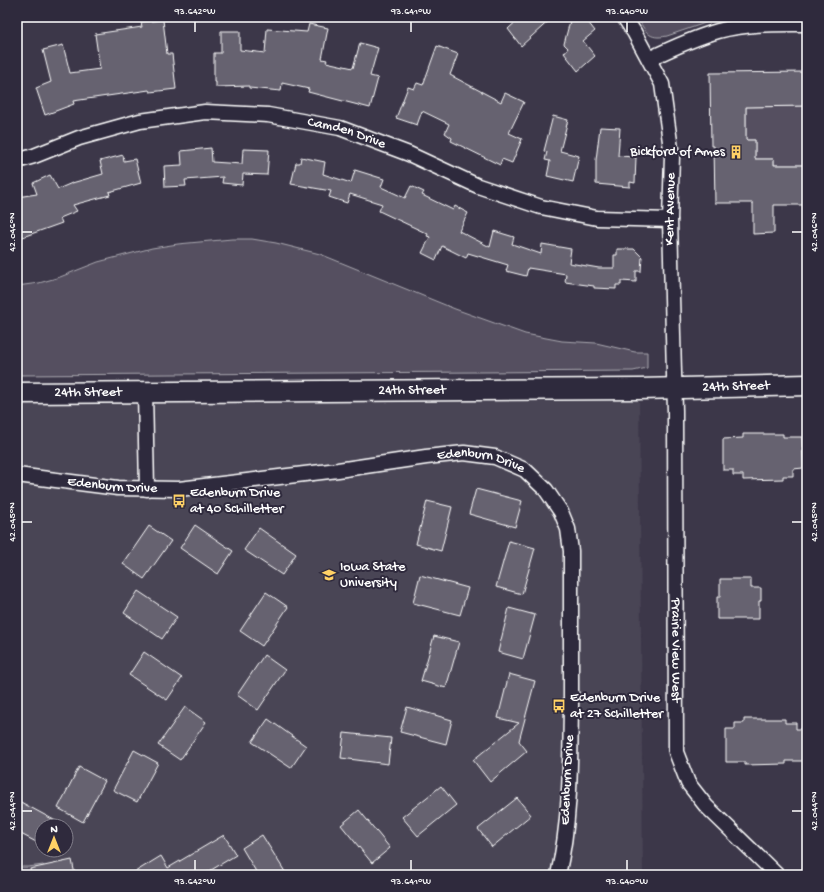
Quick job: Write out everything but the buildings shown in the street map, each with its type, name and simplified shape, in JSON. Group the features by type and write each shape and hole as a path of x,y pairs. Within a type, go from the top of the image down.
{"main road":[{"name":"24th Street","path":"17,393 674,388 807,385"}],"street":[{"name":"Kent Avenue","path":"624,17 634,32 662,84 672,156 670,220 674,388"},
{"path":"649,59 681,43 747,21 807,24"},
{"name":"Camden Drive","path":"17,161 34,156 79,138 140,121 205,112 268,115 340,128 409,154 478,186 541,208 597,218 670,220"},
{"name":"Prairie View West","path":"674,388 676,752 688,783 706,806 776,875"},
{"path":"145,392 147,489"},
{"name":"Edenburn Drive","path":"17,475 118,488 179,489 464,453 495,457 525,470 546,490 561,512 568,529 571,551 571,749 569,801 564,850 558,875"}],"shaded area":[{"path":"637,17 723,17 667,36 656,37 645,31"},
{"path":"805,106 805,118 807,119 807,165 774,165 774,159 755,159 755,140 746,140 746,107"},
{"path":"232,239 252,239 276,243 320,254 455,309 525,334 562,341 596,343 635,352 647,352 647,368 633,371 17,375 17,286 39,283 60,277 98,262 152,248"},
{"name":"Iowa State University","path":"639,389 643,875 17,875 17,393"},
{"path":"43,865 50,871 50,875 17,875 17,867"}],"place":[{"name":"Bickford of Ames","path":"736,152"},
{"name":"Edenburn Drive at 40 Schilletter","path":"179,501"},
{"name":"Iowa State University","path":"329,575"},
{"name":"Edenburn Drive at 27 Schilletter","path":"559,706"}]}
